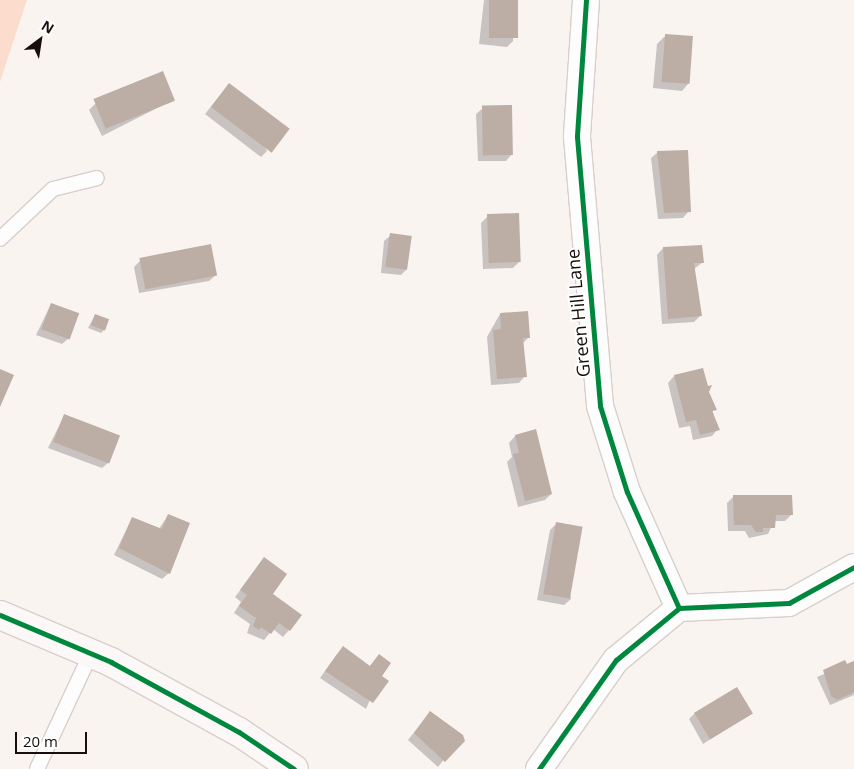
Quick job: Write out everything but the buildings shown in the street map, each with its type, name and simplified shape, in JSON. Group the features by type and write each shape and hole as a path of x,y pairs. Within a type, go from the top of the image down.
{"street":[{"name":"Green Hill Lane","path":"586,0 577,137 600,406 627,492 679,608"},
{"path":"539,769 616,660 679,608 789,603 854,567"},
{"path":"0,615 91,653 240,732 294,769"}],"lane":[{"path":"0,238 53,189 97,178"},
{"path":"37,769 91,653"}],"shaded area":[{"path":"0,0 27,0 0,82"}],"cycle path":[{"path":"586,0 577,137 600,406 627,492 679,608"},
{"path":"539,769 616,660 679,608 789,603 854,567"},
{"path":"0,615 111,662 239,732 294,769"}]}
